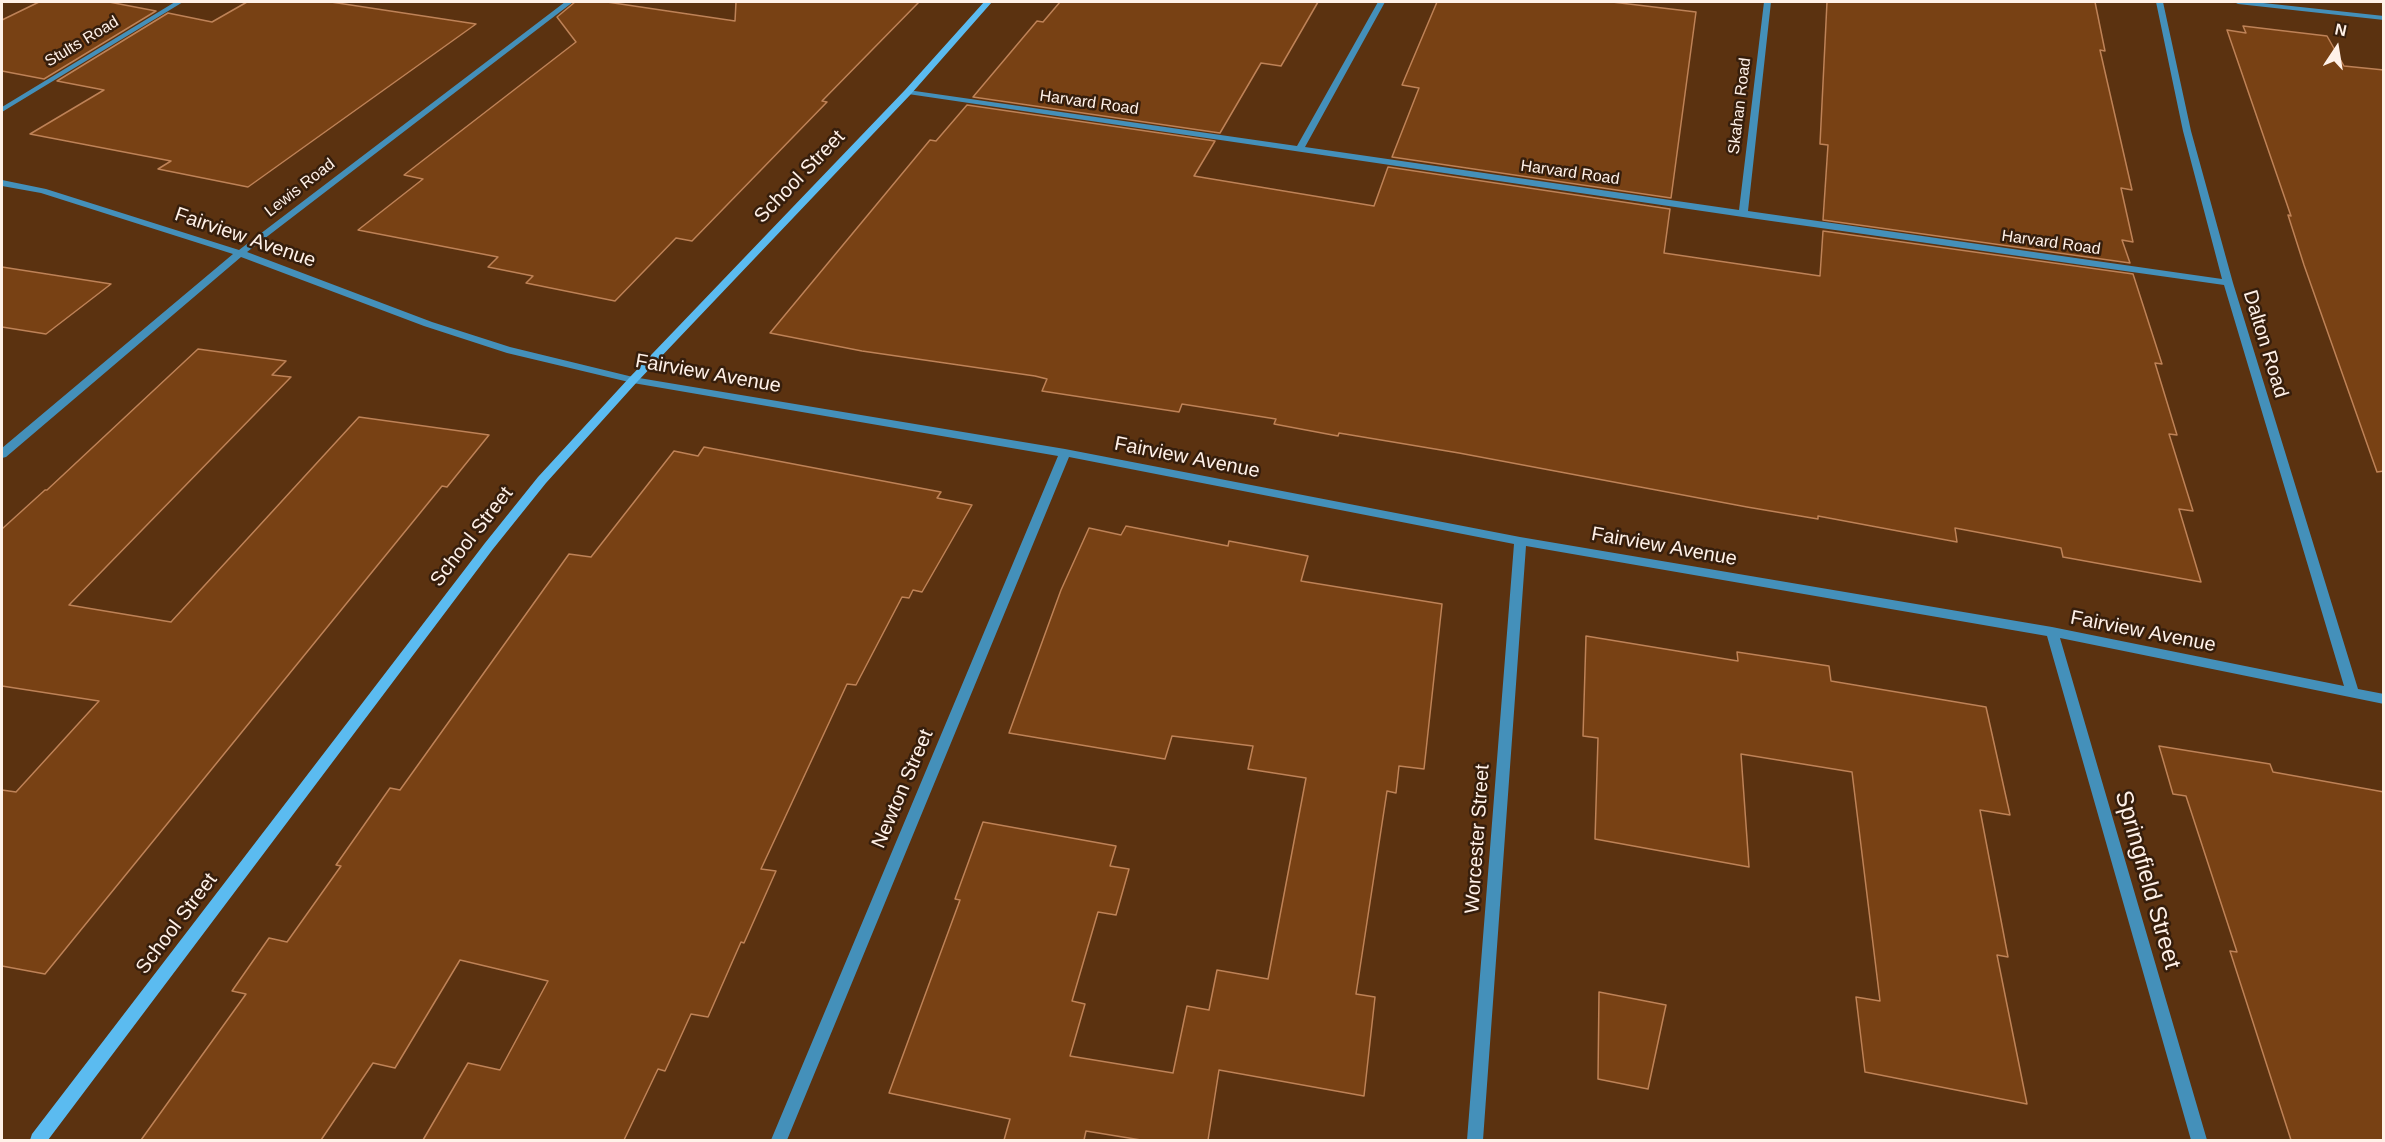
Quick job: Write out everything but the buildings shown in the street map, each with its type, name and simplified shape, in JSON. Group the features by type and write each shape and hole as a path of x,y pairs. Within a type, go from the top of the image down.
{"street":[{"name":"Stults Road","path":"2,110 179,2"},
{"name":"Lewis Road","path":"2,454 240,253 569,2"},
{"name":"School Street","path":"38,1140 489,546 542,480 633,380 908,92 988,2"},
{"path":"1300,148 1382,2"},
{"name":"Skahan Road","path":"1743,214 1768,2"},
{"name":"Dalton Road","path":"2160,2 2187,131 2228,283 2353,693"},
{"path":"2238,2 2384,18"},
{"name":"Harvard Road","path":"908,92 2228,283"},
{"name":"Fairview Avenue","path":"2,183 43,191 240,253 428,324 496,346 633,380 1065,453 1520,541 2052,632 2384,699"},
{"name":"Newton Street","path":"778,1140 1065,453"},
{"name":"Worcester Street","path":"1475,1140 1520,541"},
{"name":"Springfield Street","path":"2052,632 2199,1140"}]}
